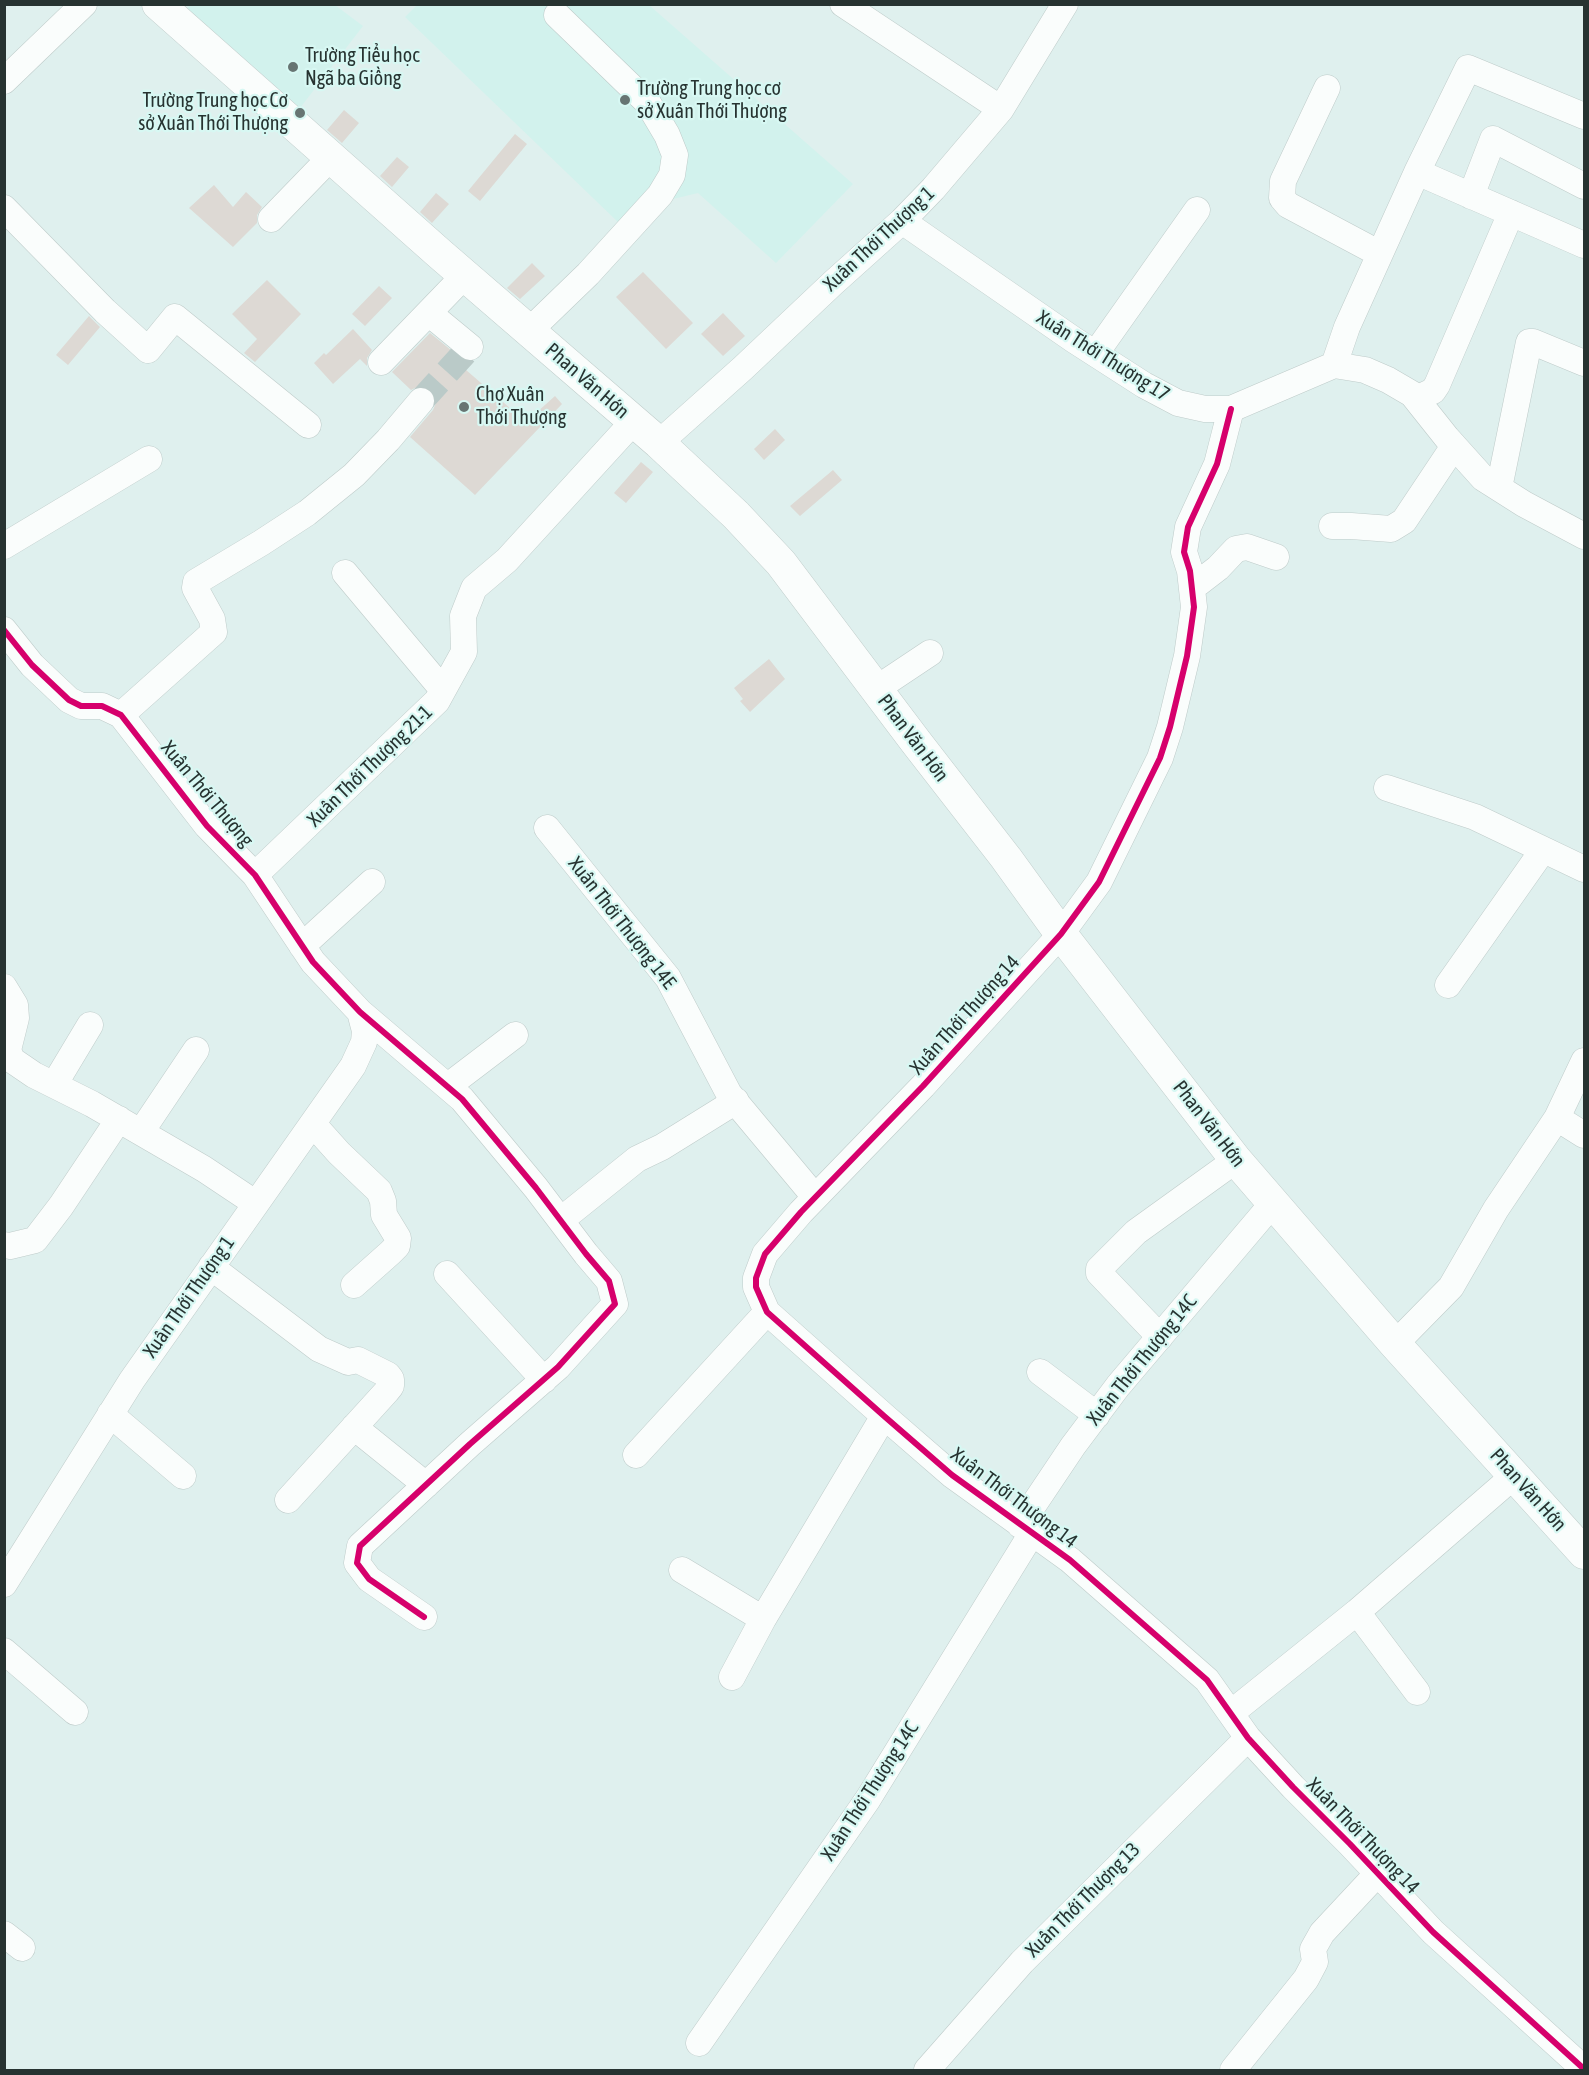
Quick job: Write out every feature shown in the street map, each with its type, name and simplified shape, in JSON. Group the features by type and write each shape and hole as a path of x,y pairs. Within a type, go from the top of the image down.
{"main road":[{"name":"Phan Văn Hớn","path":"171,8 331,157 659,443 736,515 781,563 1006,858 1061,934 1236,1160 1395,1344 1584,1553"}],"street":[{"path":"4,81 84,4"},
{"path":"843,4 1001,109"},
{"name":"Xuân Thới Thượng 1","path":"659,443 743,369 902,221 933,189 1001,109 1065,4"},
{"path":"529,331 588,274 660,195 672,175 675,155 667,135 648,103 557,15"},
{"path":"1584,116 1468,68 1417,172 1347,327 1335,365 1365,370 1412,394 1454,446 1484,478 1563,526 1584,536"},
{"path":"1326,88 1283,181 1282,198 1288,205 1380,254"},
{"path":"1471,196 1493,140 1584,186"},
{"path":"270,219 331,157"},
{"path":"1417,172 1584,245"},
{"path":"4,208 105,311 148,350 175,317 308,425"},
{"path":"1095,353 1197,210"},
{"path":"1416,399 1432,391 1437,385 1511,213"},
{"name":"Xuân Thới Thượng 17","path":"902,221 1095,353 1144,385 1178,403 1205,409 1232,409 1335,365"},
{"path":"381,362 465,276"},
{"path":"430,314 470,347"},
{"path":"1499,488 1529,342 1584,363"},
{"path":"4,630 32,665 69,700 86,706 102,706 121,715 214,632 212,619 195,588 196,582 307,513 354,475 421,401"},
{"name":"Xuân Thới Thượng 14","path":"1232,409 1217,464 1188,527 1184,552 1190,571 1194,607 1187,656 1160,758 1098,882 1061,934 923,1086 815,1197 765,1254 756,1278 756,1287 767,1312 884,1416 952,1475 1070,1560 1207,1680 1248,1738 1433,1932 1584,2069"},
{"name":"Xuân Thới Thượng 21-1","path":"255,874 437,701 464,652 463,616 474,588 507,560 633,422"},
{"path":"1332,526 1391,530 1404,521 1454,446"},
{"path":"4,546 149,459"},
{"path":"1192,588 1218,568 1236,549 1246,547 1276,557"},
{"path":"345,573 443,690"},
{"path":"876,688 930,653"},
{"name":"Xuân Thới Thượng","path":"121,715 207,826 255,874 313,962 360,1012 448,1086 470,1108 609,1281 615,1304 544,1380"},
{"path":"1387,788 1475,817 1584,869"},
{"name":"Xuân Thới Thượng 14E","path":"547,828 668,978 729,1094 815,1197"},
{"path":"1448,985 1543,850"},
{"path":"302,946 372,882"},
{"path":"4,987 15,1005 16,1018 8,1050 12,1060 34,1075 118,1119 204,1169 255,1203"},
{"name":"Xuân Thới Thượng 1","path":"4,1584 132,1380 360,1055 364,1031 360,1012"},
{"path":"54,1085 90,1025"},
{"path":"448,1086 515,1035"},
{"path":"141,1132 195,1050"},
{"path":"1395,1344 1451,1287 1496,1209 1557,1118 1584,1061"},
{"path":"561,1220 637,1159 662,1147 736,1101"},
{"path":"1557,1118 1584,1135"},
{"path":"4,1245 10,1246 35,1240 61,1206 118,1119"},
{"path":"313,1124 339,1153 379,1191 383,1201 384,1215 398,1239 397,1245 354,1285"},
{"path":"1160,1337 1100,1273 1099,1269 1136,1232 1236,1160"},
{"name":"Xuân Thới Thượng 14C","path":"699,2043 868,1799 1026,1529 1097,1415 1118,1386 1273,1203"},
{"path":"210,1267 319,1349 332,1357 348,1362 358,1360 388,1375 391,1379 391,1386 288,1500"},
{"path":"424,1617 369,1579 357,1563 360,1546 544,1380 447,1274"},
{"path":"636,1455 767,1312"},
{"path":"1040,1372 1097,1415"},
{"path":"110,1414 183,1476"},
{"path":"732,1677 763,1619 884,1416"},
{"path":"354,1427 426,1485"},
{"path":"1231,1713 1357,1612 1515,1475"},
{"path":"682,1570 763,1619"},
{"path":"1357,1612 1417,1692"},
{"path":"4,1651 75,1712"},
{"name":"Xuân Thới Thượng 13","path":"927,2070 1022,1962 1248,1738"},
{"path":"1233,2070 1306,1979 1315,1962 1313,1949 1322,1933 1378,1873"}],"shaded area":[{"name":"Trường Tiểu học Ngã ba Giồng","path":"190,5 335,5 363,26 300,108 187,8"},
{"name":"Trường Trung học cơ sở Xuân Thới Thượng","path":"417,5 649,5 853,184 776,263 698,193 673,199 620,224 405,17"}],"building":[{"path":"344,110 359,123 342,143 327,130"},
{"path":"515,134 527,144 480,201 468,191"},
{"path":"397,157 409,167 392,187 380,176"},
{"path":"214,185 233,207 246,192 262,207 257,215 257,223 233,247 189,208"},
{"path":"436,193 449,204 432,223 420,212"},
{"path":"532,263 545,276 520,299 507,288"},
{"path":"643,272 693,323 666,349 616,297"},
{"path":"267,280 301,314 255,362 244,353 257,339 232,314"},
{"path":"379,286 392,298 365,326 352,314"},
{"path":"723,313 745,336 723,356 701,334"},
{"path":"89,316 100,327 68,365 56,355"},
{"path":"353,329 372,350 367,358 367,366 360,359 333,384 314,363 324,353 326,355"},
{"name":"Chợ Xuân Thới Thượng","path":"430,333 462,359 458,363 526,422 555,396 562,404 475,495 410,437 433,410 436,403 435,395 424,386 411,390 392,372"},
{"path":"775,429 785,440 764,460 754,449"},
{"path":"641,462 653,472 626,503 614,493"},
{"path":"833,470 842,480 800,516 790,506"},
{"path":"769,659 785,679 750,712 740,701 743,699 734,688"}],"tunnel":[{"path":"421,401 470,347"}],"cycle path":[{"path":"1231,409 1217,464 1188,527 1184,552 1190,571 1194,607 1187,656 1170,727 1160,758 1099,882 1061,934 923,1086 801,1212 765,1254 756,1278 756,1287 767,1312 884,1416 952,1475 1070,1560 1207,1680 1248,1738 1433,1932 1584,2069"},
{"path":"4,630 32,665 69,700 81,706 102,706 121,715 207,826 255,875 313,962 360,1012 462,1099 609,1281 615,1304 558,1367 470,1444 360,1546 357,1563 369,1579 424,1617"}],"place":[{"name":"Trường Tiểu học Ngã ba Giồng","path":"293,67"},
{"name":"Trường Trung học cơ sở Xuân Thới Thượng","path":"625,100"},
{"name":"Trường Trung học Cơ sở Xuân Thới Thượng","path":"300,113"},
{"name":"Chợ Xuân Thới Thượng","path":"464,407"}]}
